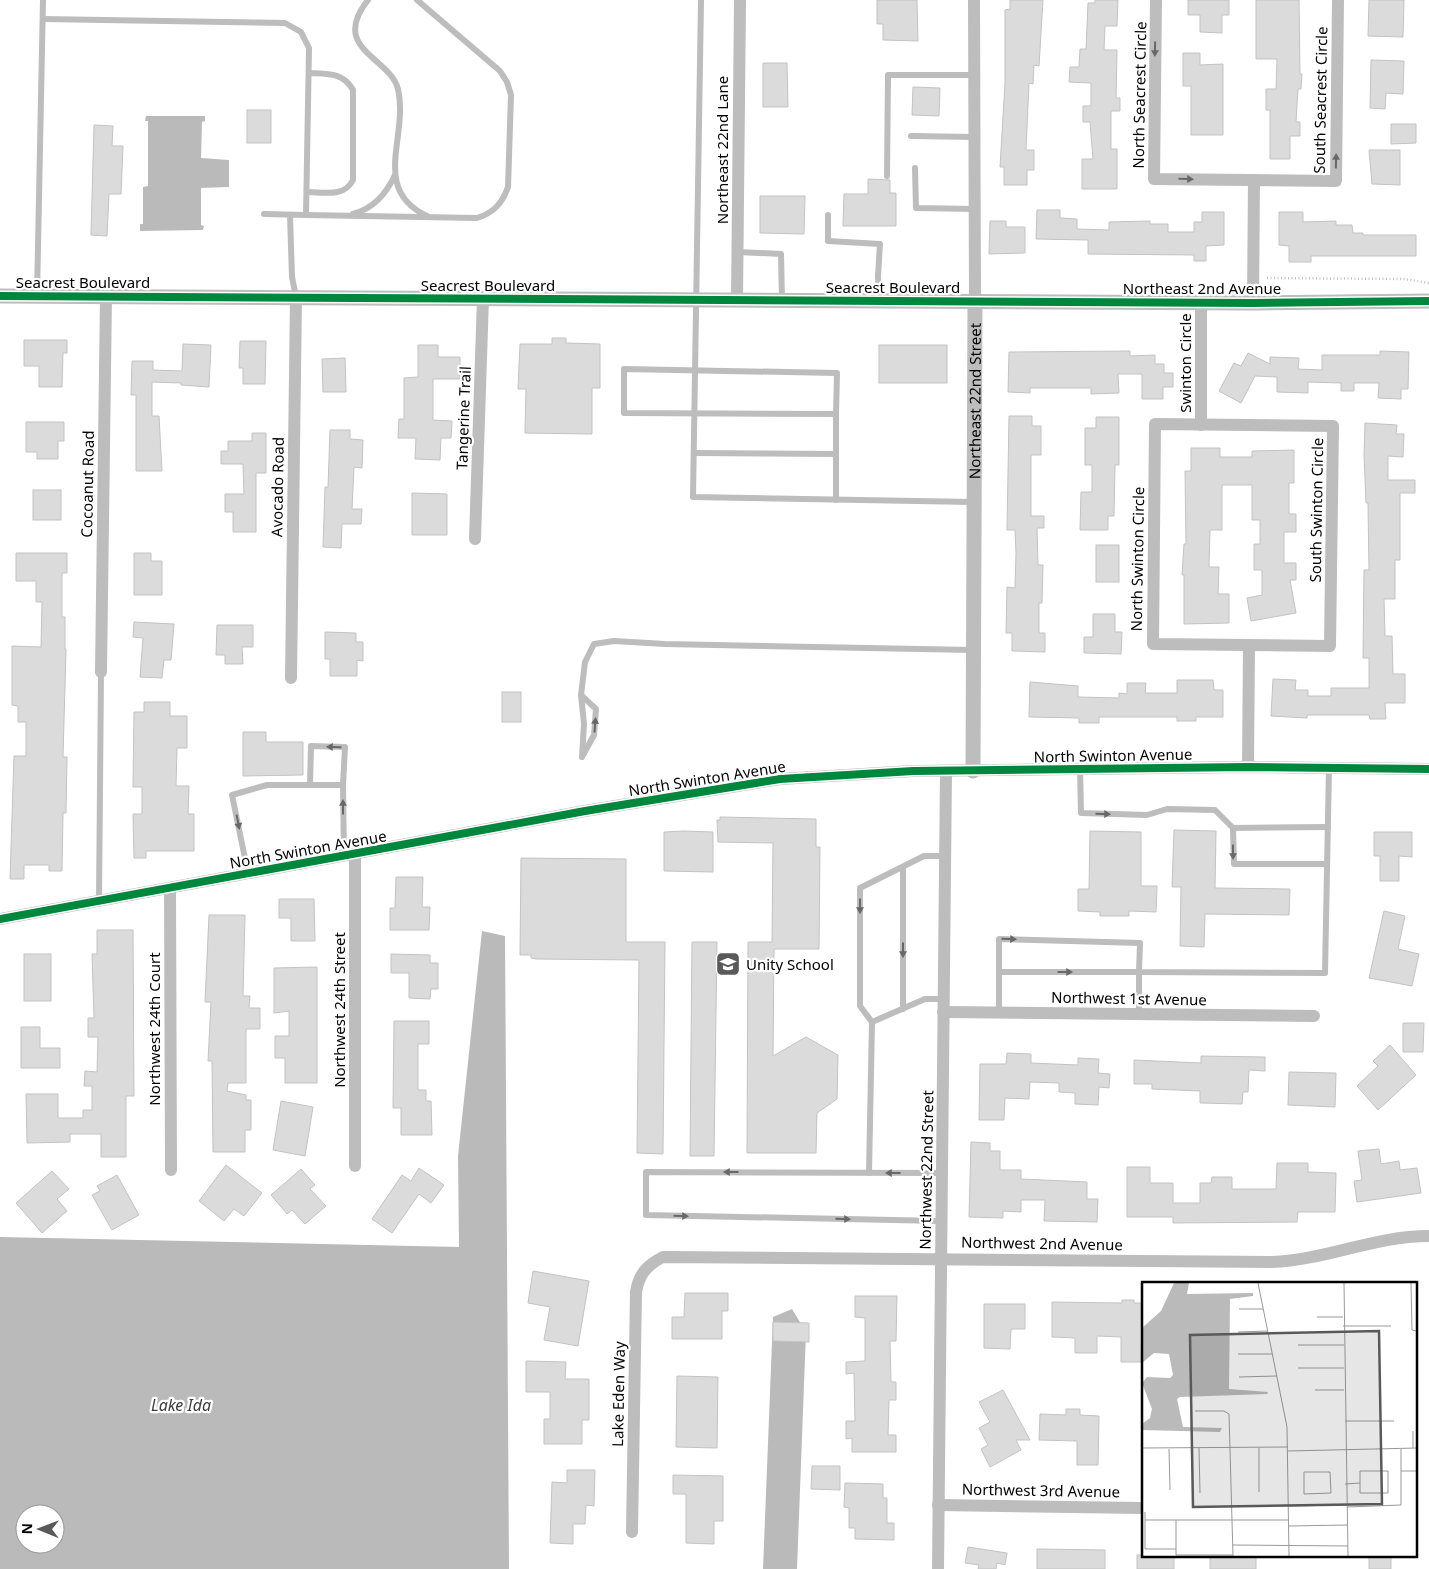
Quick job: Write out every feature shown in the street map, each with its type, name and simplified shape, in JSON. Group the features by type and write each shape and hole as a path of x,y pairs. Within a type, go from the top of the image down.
{"street":[{"name":"Northeast 22nd Lane","path":"737,300 740,0"},
{"name":"Northeast 22nd Street","path":"973,771 974,0"},
{"name":"North Seacrest Circle","path":"1156,0 1154,179 1254,180"},
{"name":"South Seacrest Circle","path":"1254,180 1336,181 1338,0"},
{"path":"1253,303 1254,180"},
{"name":"Seacrest Boulevard","path":"0,296 975,301"},
{"name":"Cocoanut Road","path":"101,672 106,296"},
{"name":"Avocado Road","path":"291,678 296,297"},
{"name":"Tangerine Trail","path":"475,539 483,298"},
{"name":"Northeast 2nd Avenue","path":"975,301 1253,303 1429,301"},
{"name":"Swinton Circle","path":"1200,425 1201,302"},
{"name":"North Swinton Circle","path":"1200,425 1155,424 1153,644 1249,645"},
{"name":"South Swinton Circle","path":"1200,425 1333,426 1330,646 1249,645"},
{"path":"1248,767 1249,645"},
{"name":"North Swinton Avenue","path":"0,919 731,786 846,773 1248,767 1429,769"},
{"name":"Northwest 22nd Street","path":"938,1569 946,771"},
{"name":"Northwest 24th Street","path":"349,855 355,1166"},
{"name":"Northwest 24th Court","path":"170,888 171,1170"},
{"name":"Northwest 1st Avenue","path":"943,1006 999,1012 1314,1016"},
{"name":"Northwest 2nd Avenue","path":"652,1262 663,1257 674,1256 1272,1262 1298,1261 1323,1256 1360,1244 1394,1237 1429,1236"},
{"name":"Lake Eden Way","path":"632,1532 636,1292 638,1280 652,1262"},
{"name":"Northwest 3rd Avenue","path":"938,1505 1142,1508"}],"lane":[{"path":"36,296 43,0"},
{"path":"368,0 360,10 356,21 356,33 360,45 392,77 397,86 399,96 397,187 404,201 430,218"},
{"path":"264,214 477,218 488,215 504,198 508,187 511,95 508,82 500,71 417,0"},
{"path":"701,0 693,497 974,502"},
{"path":"43,19 285,23 301,32 309,48 306,215"},
{"path":"307,192 338,193 347,189 352,180 353,90 349,83 336,75 309,73"},
{"path":"887,176 888,75 974,75"},
{"path":"911,136 974,137"},
{"path":"916,168 916,208 974,209"},
{"path":"348,216 365,211 378,201 389,189 396,174"},
{"path":"290,215 292,277 296,297"},
{"path":"828,215 828,241 880,244 879,300"},
{"path":"738,252 781,254 782,300"},
{"path":"836,414 624,413 624,369 837,373 836,500"},
{"path":"694,453 836,454"},
{"path":"582,694 596,710 594,735 582,757 584,724 582,694 584,662 594,644 614,641 666,644 974,650"},
{"path":"98,901 101,672"},
{"path":"310,785 311,746 345,747 343,785 349,855"},
{"path":"999,972 1325,973 1329,767"},
{"path":"1080,769 1081,813 1147,815 1167,809 1215,810 1233,828 1234,864 1326,864"},
{"path":"248,874 232,794 267,785 343,785"},
{"path":"1233,828 1328,827"},
{"path":"870,1173 872,1022 860,1006 860,888 924,856 945,856"},
{"path":"903,866 903,1008"},
{"path":"999,1012 999,939 1140,943 1138,972 1139,1014"},
{"path":"872,1022 925,999 943,1006"},
{"path":"941,1220 646,1215 646,1172 942,1173"}],"path":[{"path":"1253,278 1404,279 1429,283"}],"water":[{"path":"146,116 205,116 205,121 202,122 201,158 229,160 229,187 201,188 201,225 204,226 203,230 140,231 140,224 143,224 143,187 148,186 148,121 145,121"},
{"name":"Lake Ida","path":"482,931 505,936 509,1569 0,1569 0,1237 459,1247 458,1156"},
{"path":"792,1309 806,1332 797,1569 763,1569 773,1317"}],"building":[{"path":"877,0 917,0 918,41 883,40 883,24 877,24"},
{"path":"1010,0 1043,0 1039,66 1034,65 1033,84 1029,83 1026,150 1034,150 1034,170 1027,170 1027,185 1004,185 1004,167 1000,167 1005,83 1005,10 1010,9"},
{"path":"1095,0 1118,0 1117,26 1105,26 1104,50 1117,50 1116,98 1120,98 1120,111 1111,111 1111,149 1117,149 1117,189 1082,189 1082,159 1093,159 1090,122 1083,122 1083,106 1091,106 1091,83 1069,82 1070,67 1079,67 1080,49 1086,49 1088,3 1095,3"},
{"path":"1188,0 1229,0 1229,15 1222,15 1222,33 1200,32 1200,15 1188,15"},
{"path":"1256,0 1299,0 1300,74 1302,74 1301,89 1298,89 1296,122 1300,122 1300,136 1290,136 1290,159 1270,159 1270,110 1266,110 1266,89 1276,89 1277,59 1256,59"},
{"path":"1369,0 1404,0 1403,37 1368,36"},
{"path":"1183,53 1200,53 1200,65 1223,64 1223,135 1191,135 1191,86 1183,86"},
{"path":"1371,60 1404,61 1403,94 1386,93 1385,109 1370,108"},
{"path":"763,63 787,63 788,107 763,107"},
{"path":"913,87 940,88 939,116 912,115"},
{"path":"247,110 271,110 271,143 247,143"},
{"path":"1391,124 1416,124 1416,143 1391,144"},
{"path":"94,125 113,126 112,146 123,146 121,194 109,194 107,236 91,235"},
{"path":"1369,150 1400,150 1400,185 1372,184"},
{"path":"868,179 890,180 890,193 896,193 896,226 843,226 844,194 868,194"},
{"path":"760,196 805,196 804,234 760,233"},
{"path":"1037,210 1060,210 1060,218 1077,219 1077,229 1109,230 1109,222 1150,221 1150,224 1168,224 1168,232 1194,232 1194,222 1202,222 1202,212 1224,212 1224,245 1206,246 1206,261 1194,261 1194,255 1088,254 1088,240 1036,239"},
{"path":"1279,212 1303,212 1303,222 1336,221 1336,225 1352,225 1353,233 1363,233 1363,235 1416,235 1416,256 1311,256 1311,262 1289,262 1289,246 1279,245"},
{"path":"990,221 1006,221 1006,227 1025,227 1025,253 989,254"},
{"path":"552,338 566,338 566,343 600,344 600,388 592,388 592,434 525,433 526,389 518,389 520,344 552,344"},
{"path":"24,340 67,340 67,353 63,353 62,387 39,387 39,366 24,366"},
{"path":"240,341 266,341 265,384 243,384 243,368 239,368"},
{"path":"183,344 211,345 209,387 181,385 181,383 152,382 152,416 159,416 162,471 136,471 136,395 131,395 132,361 153,361 153,370 182,371"},
{"path":"418,345 438,345 438,357 460,357 460,379 433,379 433,420 452,421 451,438 441,438 440,460 415,459 416,438 398,438 399,419 404,419 404,378 418,377"},
{"path":"879,345 947,345 947,383 879,383"},
{"path":"1130,351 1130,356 1155,355 1155,364 1164,364 1164,373 1173,373 1173,387 1163,387 1163,399 1142,399 1142,374 1118,374 1119,393 1091,394 1091,388 1030,388 1030,393 1008,392 1009,352"},
{"path":"1380,351 1409,352 1408,389 1401,389 1401,399 1378,398 1379,383 1354,383 1354,391 1341,391 1341,383 1308,382 1308,393 1277,392 1277,377 1255,376 1241,403 1219,391 1234,363 1241,366 1248,353 1270,364 1270,357 1299,358 1298,369 1322,370 1322,355 1380,355"},
{"path":"345,358 346,392 323,392 322,359"},
{"path":"1009,416 1032,416 1032,426 1041,426 1041,455 1031,455 1031,516 1044,516 1044,528 1037,528 1038,565 1043,565 1042,603 1039,603 1039,633 1045,633 1045,652 1012,651 1012,633 1006,633 1007,587 1015,588 1016,553 1015,530 1007,530"},
{"path":"1096,417 1119,417 1119,465 1115,465 1114,516 1108,516 1108,530 1080,530 1081,492 1092,492 1092,465 1085,465 1085,428 1096,428"},
{"path":"26,422 64,422 64,441 58,441 58,459 37,459 37,452 26,452"},
{"path":"1365,423 1397,425 1396,434 1404,434 1403,457 1388,456 1388,480 1415,480 1415,493 1400,493 1400,560 1395,560 1395,599 1384,599 1385,636 1392,636 1393,674 1405,674 1405,703 1385,703 1386,719 1370,719 1369,715 1307,715 1307,718 1271,716 1273,679 1296,680 1295,690 1308,690 1308,696 1331,696 1331,688 1369,688 1369,658 1363,658 1364,570 1369,570 1368,503 1366,503 1364,455"},
{"path":"330,430 350,430 350,439 363,440 362,468 354,467 352,509 362,509 361,524 342,524 341,548 323,547 325,487 328,487"},
{"path":"252,433 266,433 266,473 256,473 256,532 233,532 233,512 225,512 225,494 244,494 243,464 221,464 221,451 228,451 228,441 252,441"},
{"path":"1191,448 1220,448 1220,457 1252,457 1252,451 1294,450 1294,483 1289,483 1289,514 1296,514 1296,532 1284,532 1284,563 1296,563 1296,580 1290,580 1296,613 1251,621 1247,598 1262,595 1262,570 1254,570 1254,544 1260,544 1260,520 1252,520 1252,485 1222,485 1222,530 1210,530 1209,567 1219,567 1218,594 1229,594 1229,623 1184,624 1184,575 1182,575 1184,544 1186,544 1185,471 1191,471"},
{"path":"33,490 61,490 61,520 33,520"},
{"path":"412,493 447,494 447,535 412,535"},
{"path":"1096,545 1119,545 1119,582 1096,582"},
{"path":"16,553 67,553 67,573 62,573 62,617 65,617 66,649 63,757 67,757 66,813 63,813 62,871 49,871 49,865 24,865 24,879 10,879 14,756 26,756 26,722 18,722 18,706 12,705 12,646 41,647 42,602 36,602 36,581 16,581"},
{"path":"134,553 151,553 151,561 162,561 162,595 134,595"},
{"path":"1093,614 1115,614 1115,632 1122,632 1121,654 1084,653 1084,637 1093,637"},
{"path":"134,622 174,624 171,660 164,660 162,678 140,677 143,638 133,637"},
{"path":"217,625 253,625 253,647 242,647 243,664 225,664 225,655 216,655"},
{"path":"325,632 356,633 356,642 363,642 363,661 357,660 357,676 330,676 330,659 325,659"},
{"path":"1177,680 1213,680 1214,690 1223,690 1223,717 1196,717 1196,721 1177,721 1177,717 1099,717 1099,723 1079,723 1079,718 1029,717 1030,682 1078,686 1078,697 1119,698 1119,693 1127,694 1127,683 1146,683 1145,693 1177,693"},
{"path":"502,692 521,692 521,722 502,722"},
{"path":"144,702 170,702 170,716 187,716 187,748 177,748 176,786 189,786 188,814 194,814 194,851 146,851 146,858 134,858 133,814 142,814 142,787 133,787 134,712 144,712"},
{"path":"243,732 266,732 266,742 303,742 303,775 243,776"},
{"path":"720,817 816,819 816,847 820,847 819,949 774,949 773,1056 806,1037 838,1055 837,1099 817,1113 816,1153 747,1153 748,942 772,942 773,843 718,842 717,820 720,820"},
{"path":"1174,830 1216,831 1215,888 1290,889 1289,915 1205,914 1204,947 1180,946 1181,887 1172,887"},
{"path":"1090,831 1141,832 1141,886 1157,886 1156,912 1129,911 1129,916 1100,916 1100,912 1078,911 1078,889 1089,889"},
{"path":"664,832 713,832 713,872 664,871"},
{"path":"1374,832 1412,832 1412,857 1399,856 1399,881 1380,881 1380,856 1374,856"},
{"path":"521,858 626,859 626,942 665,942 663,1154 637,1153 639,960 536,959 531,958 531,955 520,955"},
{"path":"396,877 423,877 422,907 430,907 429,930 390,930 390,908 395,908"},
{"path":"279,899 314,899 315,941 291,941 291,918 279,918"},
{"path":"1384,911 1405,916 1398,949 1419,954 1412,986 1369,978"},
{"path":"209,915 245,915 243,996 250,996 249,1008 260,1008 260,1029 246,1029 246,1083 228,1083 227,1091 246,1095 246,1100 251,1100 251,1130 245,1130 245,1152 213,1152 212,1061 208,1061 211,1002 205,1002"},
{"path":"97,930 133,930 134,1096 126,1096 126,1157 101,1157 101,1134 70,1134 70,1142 27,1143 26,1094 58,1094 58,1118 83,1118 83,1110 92,1110 92,1086 84,1086 85,1071 97,1072 98,1037 88,1037 88,1018 94,1018 92,954 97,954"},
{"path":"692,942 717,942 714,1156 690,1156"},
{"path":"24,954 51,954 51,1001 24,1001"},
{"path":"391,954 430,955 430,963 438,963 438,989 431,989 430,999 409,998 409,973 391,973"},
{"path":"317,967 317,1083 285,1083 285,1058 275,1058 275,1036 289,1036 289,1011 274,1013 274,968"},
{"path":"394,1021 429,1021 429,1044 418,1044 418,1090 426,1090 426,1101 431,1101 432,1135 401,1135 401,1108 393,1108"},
{"path":"1403,1023 1424,1023 1423,1052 1403,1052"},
{"path":"21,1027 40,1027 40,1048 60,1048 60,1068 21,1068"},
{"path":"1390,1045 1416,1075 1378,1110 1357,1086 1378,1066 1373,1061"},
{"path":"1007,1053 1031,1054 1031,1063 1078,1065 1078,1058 1099,1059 1098,1073 1110,1074 1109,1088 1099,1087 1098,1105 1075,1104 1075,1093 1059,1092 1059,1083 1030,1082 1029,1099 1005,1098 1004,1120 979,1120 980,1064 1006,1064"},
{"path":"1201,1056 1265,1057 1265,1071 1249,1070 1248,1092 1243,1092 1242,1104 1200,1103 1200,1091 1152,1089 1152,1084 1134,1084 1134,1060 1201,1063"},
{"path":"1289,1072 1336,1073 1335,1107 1288,1105"},
{"path":"281,1101 313,1107 305,1156 273,1150"},
{"path":"971,1142 990,1143 990,1151 1000,1151 1000,1170 1021,1170 1021,1179 1087,1182 1087,1199 1098,1199 1097,1222 1044,1221 1045,1200 1021,1200 1021,1212 1003,1211 1003,1218 969,1217"},
{"path":"1379,1149 1381,1164 1399,1161 1400,1170 1417,1168 1421,1193 1357,1202 1354,1181 1362,1180 1358,1151"},
{"path":"1277,1163 1308,1163 1308,1172 1336,1173 1335,1212 1298,1212 1297,1222 1173,1223 1173,1217 1127,1217 1127,1167 1150,1167 1150,1183 1173,1183 1173,1203 1200,1203 1200,1183 1211,1183 1212,1177 1232,1177 1232,1189 1276,1189"},
{"path":"226,1165 262,1193 244,1216 234,1209 224,1221 199,1201"},
{"path":"419,1168 444,1185 431,1203 419,1194 392,1233 372,1219 402,1175 411,1181"},
{"path":"301,1169 315,1185 310,1189 326,1206 305,1224 292,1210 287,1214 271,1195"},
{"path":"52,1171 69,1189 57,1199 67,1211 42,1233 16,1203"},
{"path":"117,1175 139,1215 112,1230 92,1195 100,1191 97,1186"},
{"path":"533,1271 589,1281 578,1346 544,1340 550,1307 528,1303"},
{"path":"685,1293 728,1293 728,1311 722,1311 722,1339 672,1339 672,1317 684,1317"},
{"path":"855,1296 897,1296 896,1341 890,1341 891,1382 896,1382 896,1400 889,1400 888,1435 896,1435 896,1452 852,1452 852,1438 846,1439 846,1421 855,1421 854,1373 846,1374 846,1362 865,1361 865,1318 855,1317"},
{"path":"1122,1300 1134,1300 1134,1303 1142,1303 1141,1362 1121,1362 1121,1337 1097,1336 1097,1353 1075,1353 1075,1338 1052,1337 1052,1302 1122,1303"},
{"path":"984,1304 1025,1304 1025,1329 1011,1329 1010,1349 984,1348"},
{"path":"773,1322 809,1323 809,1342 773,1341"},
{"path":"526,1361 566,1362 565,1379 589,1379 589,1420 582,1420 582,1444 544,1444 544,1419 550,1419 550,1392 526,1392"},
{"path":"677,1376 718,1377 717,1448 676,1447"},
{"path":"1003,1390 1030,1440 1016,1440 1021,1450 990,1467 981,1449 988,1445 979,1428 990,1422 979,1402"},
{"path":"1066,1409 1080,1409 1080,1415 1099,1416 1098,1465 1077,1465 1077,1441 1039,1440 1040,1414 1066,1415"},
{"path":"812,1466 840,1466 840,1490 811,1489"},
{"path":"567,1470 595,1470 594,1506 586,1505 585,1524 573,1524 573,1544 550,1543 552,1482 567,1483"},
{"path":"673,1475 723,1476 723,1521 714,1521 714,1544 686,1543 686,1494 673,1494"},
{"path":"845,1483 883,1484 883,1498 887,1498 887,1523 894,1523 894,1540 855,1539 855,1528 849,1528 849,1508 844,1507"},
{"path":"968,1547 1007,1553 1005,1565 997,1563 996,1569 978,1569 979,1565 965,1563"},
{"path":"1037,1549 1105,1550 1105,1569 1037,1569"},
{"path":"1137,1555 1174,1556 1174,1569 1137,1569"},
{"path":"1210,1556 1256,1556 1256,1569 1210,1569"},
{"path":"1369,1556 1391,1556 1391,1569 1369,1569"}],"cycle path":[{"path":"0,296 1253,303 1429,301"},
{"path":"0,919 585,811 780,779 913,771 1248,767 1429,769"}],"place":[{"name":"Unity School","path":"728,964"}]}
